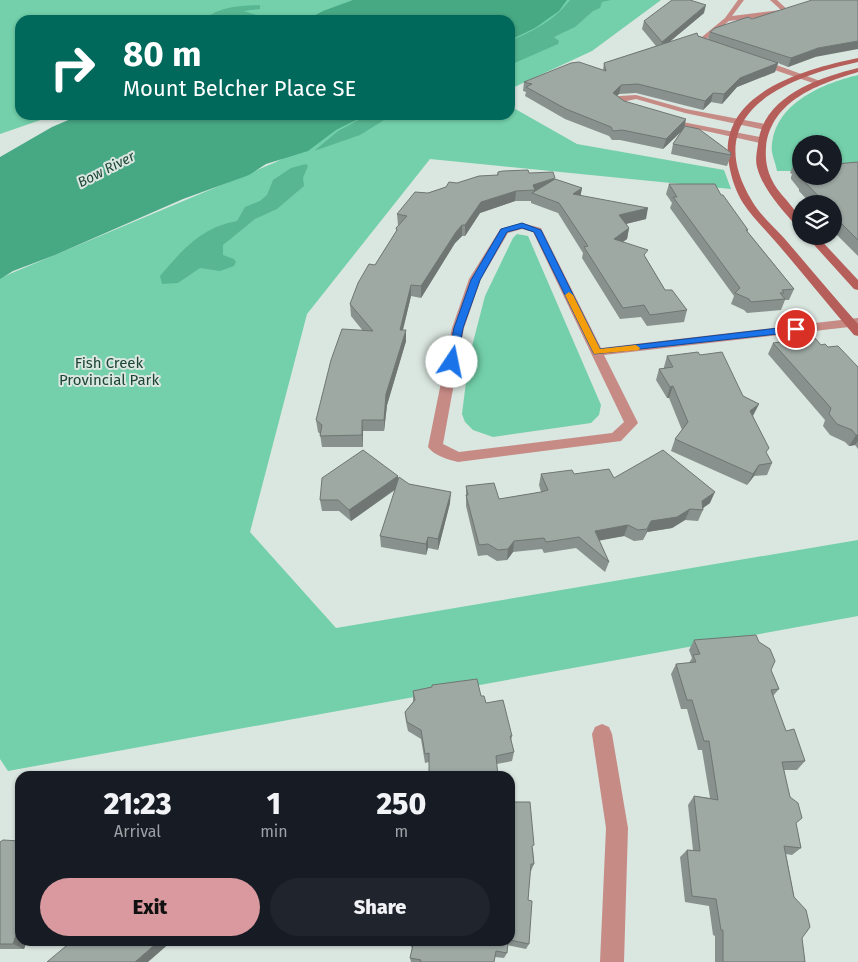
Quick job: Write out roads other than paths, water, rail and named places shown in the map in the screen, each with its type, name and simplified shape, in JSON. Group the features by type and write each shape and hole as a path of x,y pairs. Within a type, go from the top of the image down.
{"street":[{"path":"717,48 699,42 727,19 741,0"},
{"path":"727,19 786,11 773,0"},
{"path":"745,57 819,82"},
{"path":"855,325 745,199 734,169 733,135 738,122 763,96 800,75 858,60"},
{"path":"792,214 777,197 762,168 760,140 764,127 781,105 798,92 819,82 858,70"},
{"path":"642,113 624,107 617,102 622,98 636,97 764,127"},
{"path":"660,118 760,140"},
{"path":"522,226 537,230 597,352 631,423 616,437 458,457 435,447 458,328 475,280 504,230 522,226"},
{"path":"819,245 858,287"},
{"path":"597,352 855,325"},
{"path":"602,734 617,828 612,962"}],"water":[{"path":"353,0 567,0 559,11 535,28 515,38 515,15 315,15"},
{"name":"Bow River","path":"68,120 356,120 336,130 308,151 266,164 249,175 183,199 55,255 13,271 0,279 0,157 52,127"}],"park label":[{"name":"Fish Creek Provincial Park","path":"109,372"}]}
